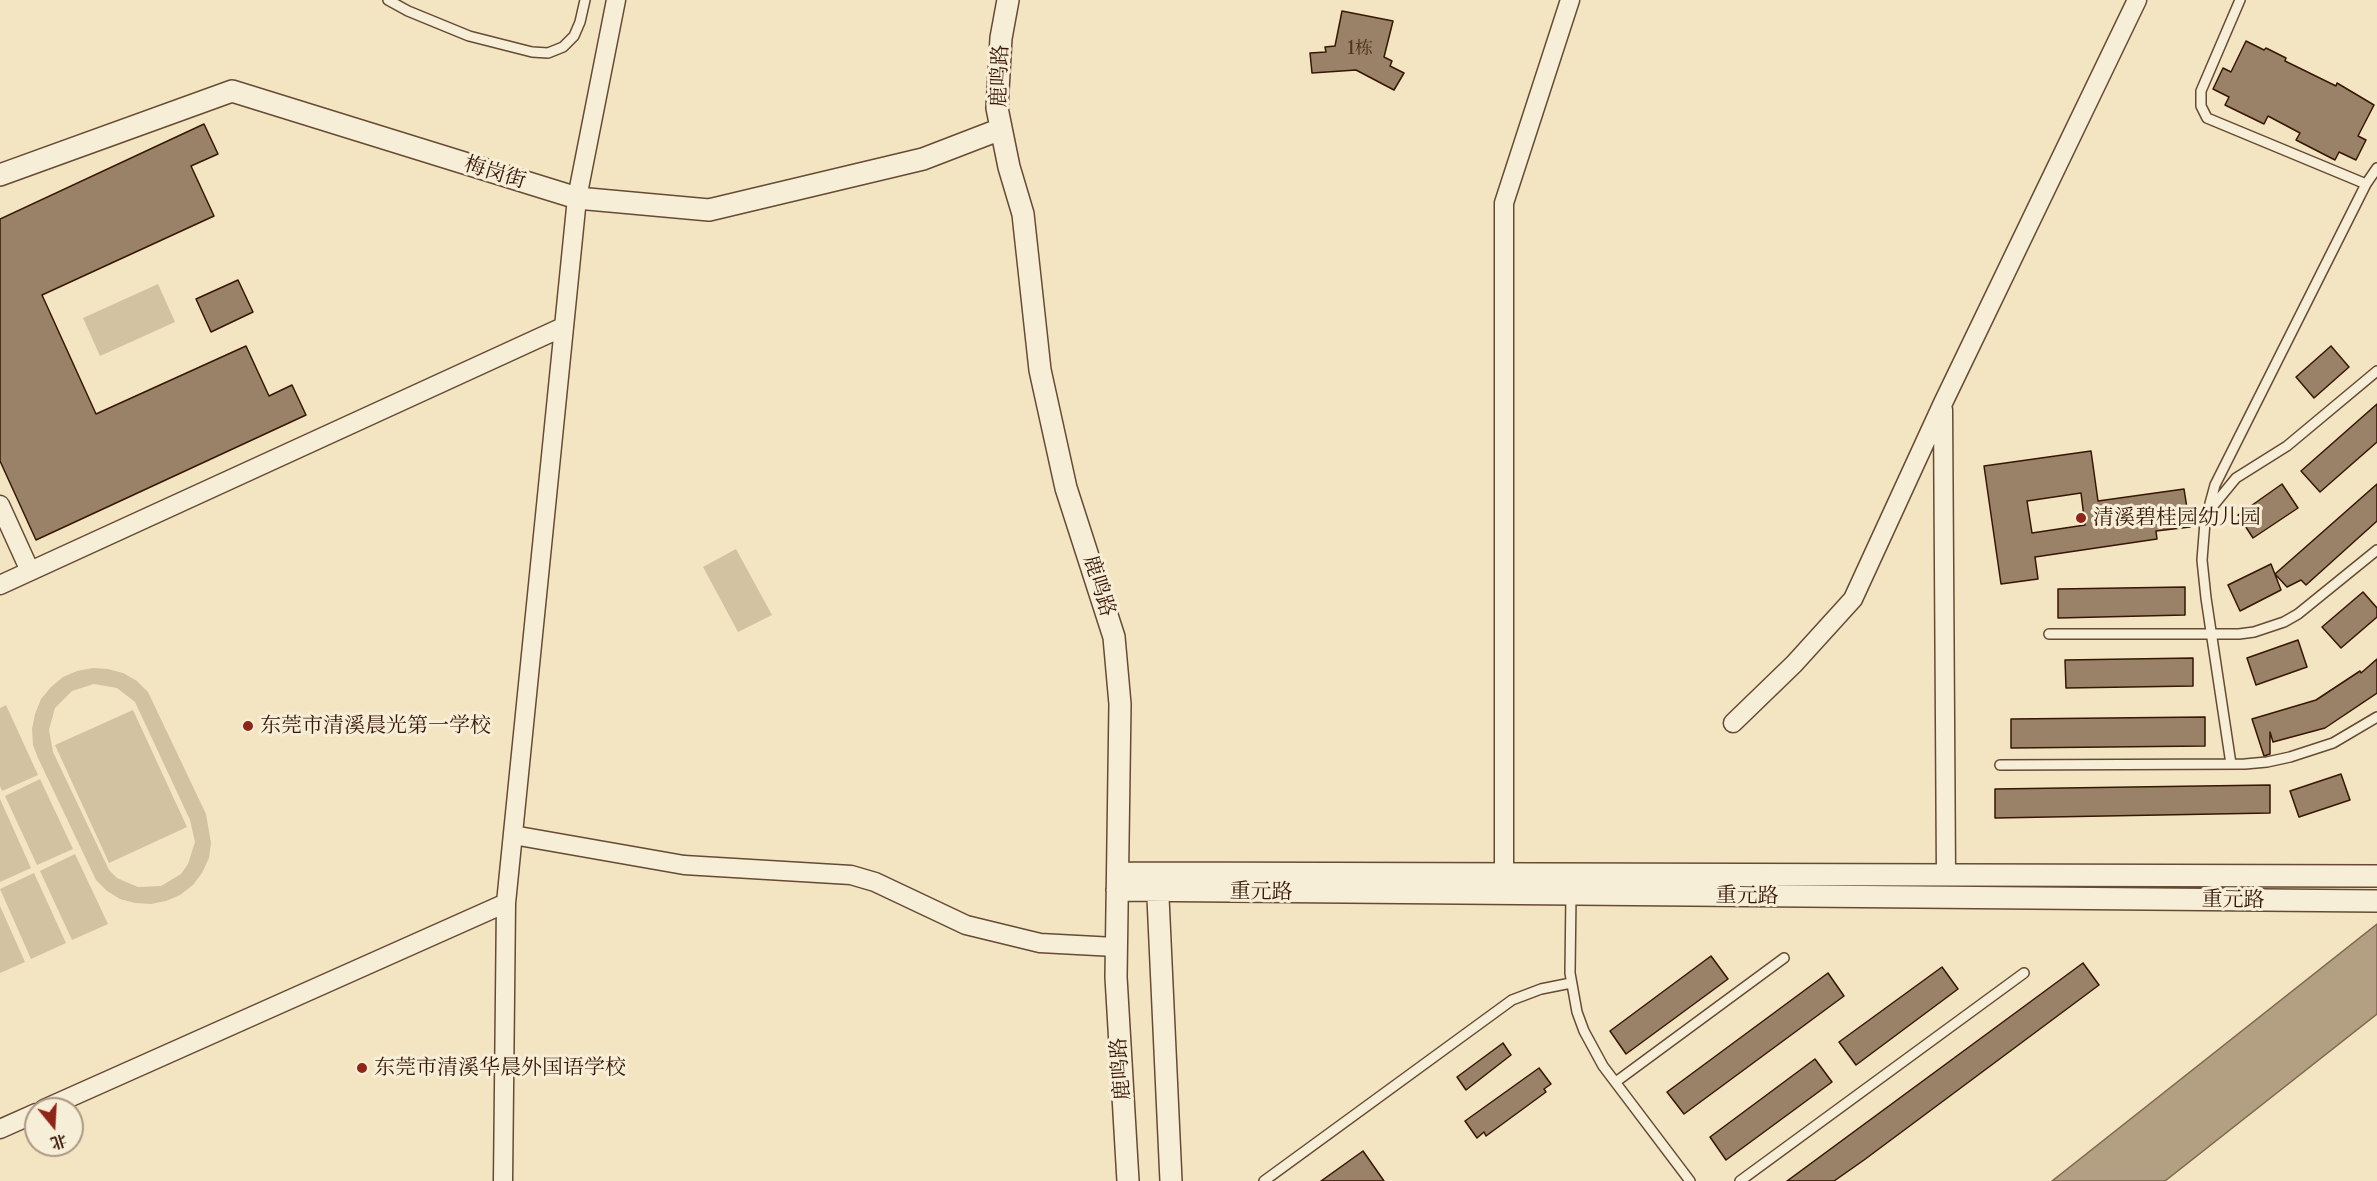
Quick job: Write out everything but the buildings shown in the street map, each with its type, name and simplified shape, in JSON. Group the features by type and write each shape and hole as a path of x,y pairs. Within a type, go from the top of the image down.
{"street":[{"path":"503,1181 506,903 577,198 616,0"},
{"name":"鹿鸣路","path":"1008,0 1001,38 997,108 1009,167 1023,214 1040,370 1064,477 1114,637 1120,704 1115,947 1128,1181"},
{"path":"1504,874 1504,203 1570,0"},
{"path":"1733,723 1794,664 1854,599 1943,403 2137,0"},
{"name":"梅岗街","path":"0,175 232,91 577,198 709,210 922,159 1001,129"},
{"path":"0,585 563,327"},
{"path":"1943,403 1946,876"},
{"path":"0,505 30,571"},
{"path":"513,835 684,865 851,875 875,882 966,926 1040,943 1115,947"},
{"name":"重元路","path":"1158,882 1504,874 2377,876"},
{"name":"重元路","path":"1118,881 1570,894 2377,901"},
{"name":"鹿鸣路","path":"1158,882 1171,1181"},
{"path":"71,1097 506,903"},
{"path":"0,1129 24,1118"}],"lane":[{"path":"388,0 408,11 469,36 532,52 548,53 563,47 574,36 585,0"},
{"path":"2240,0 2201,92 2201,105 2207,118 2366,184"},
{"path":"2231,764 2202,560 2205,522 2216,485 2366,184 2377,168"},
{"path":"2205,522 2218,498 2236,478 2287,446 2377,371"},
{"path":"2049,634 2254,632 2284,622 2377,550"},
{"path":"2000,765 2267,762 2312,751 2353,732 2377,717"},
{"path":"1570,894 1572,983 1577,1012 1584,1031 1592,1049 1690,1181"},
{"path":"1617,1081 1784,958"},
{"path":"1740,1181 2024,973"},
{"path":"1264,1181 1512,1000 1541,989 1572,983"}],"shaded area":[{"path":"158,284 175,322 100,356 83,318"},
{"path":"736,549 772,615 738,632 703,567"},
{"path":"93,668 123,673 137,681 148,692 206,814 211,843 209,858 193,885 180,895 166,901 151,904 120,899 96,880 38,758 33,745 32,729 41,699 63,677","holes":["94,684 117,688 135,702 190,820 195,842 188,864 181,874 161,886 138,887 117,878 109,870 53,752 49,730 55,708 72,691"]},
{"path":"6,705 38,775 2,791 0,786 0,708"},
{"path":"133,710 187,827 109,863 55,745"},
{"path":"40,779 73,849 37,865 5,796"},
{"path":"0,799 31,868 0,882"},
{"path":"75,854 108,924 72,940 40,871"},
{"path":"34,873 66,943 31,959 0,889"},
{"path":"0,906 25,962 0,973"},
{"path":"2377,924 2377,1014 2165,1181 2052,1181"}],"place":[{"name":"清溪碧桂园幼儿园","path":"2081,518"},
{"name":"东莞市清溪晨光第一学校","path":"248,726"},
{"name":"东莞市清溪华晨外国语学校","path":"362,1068"}]}
